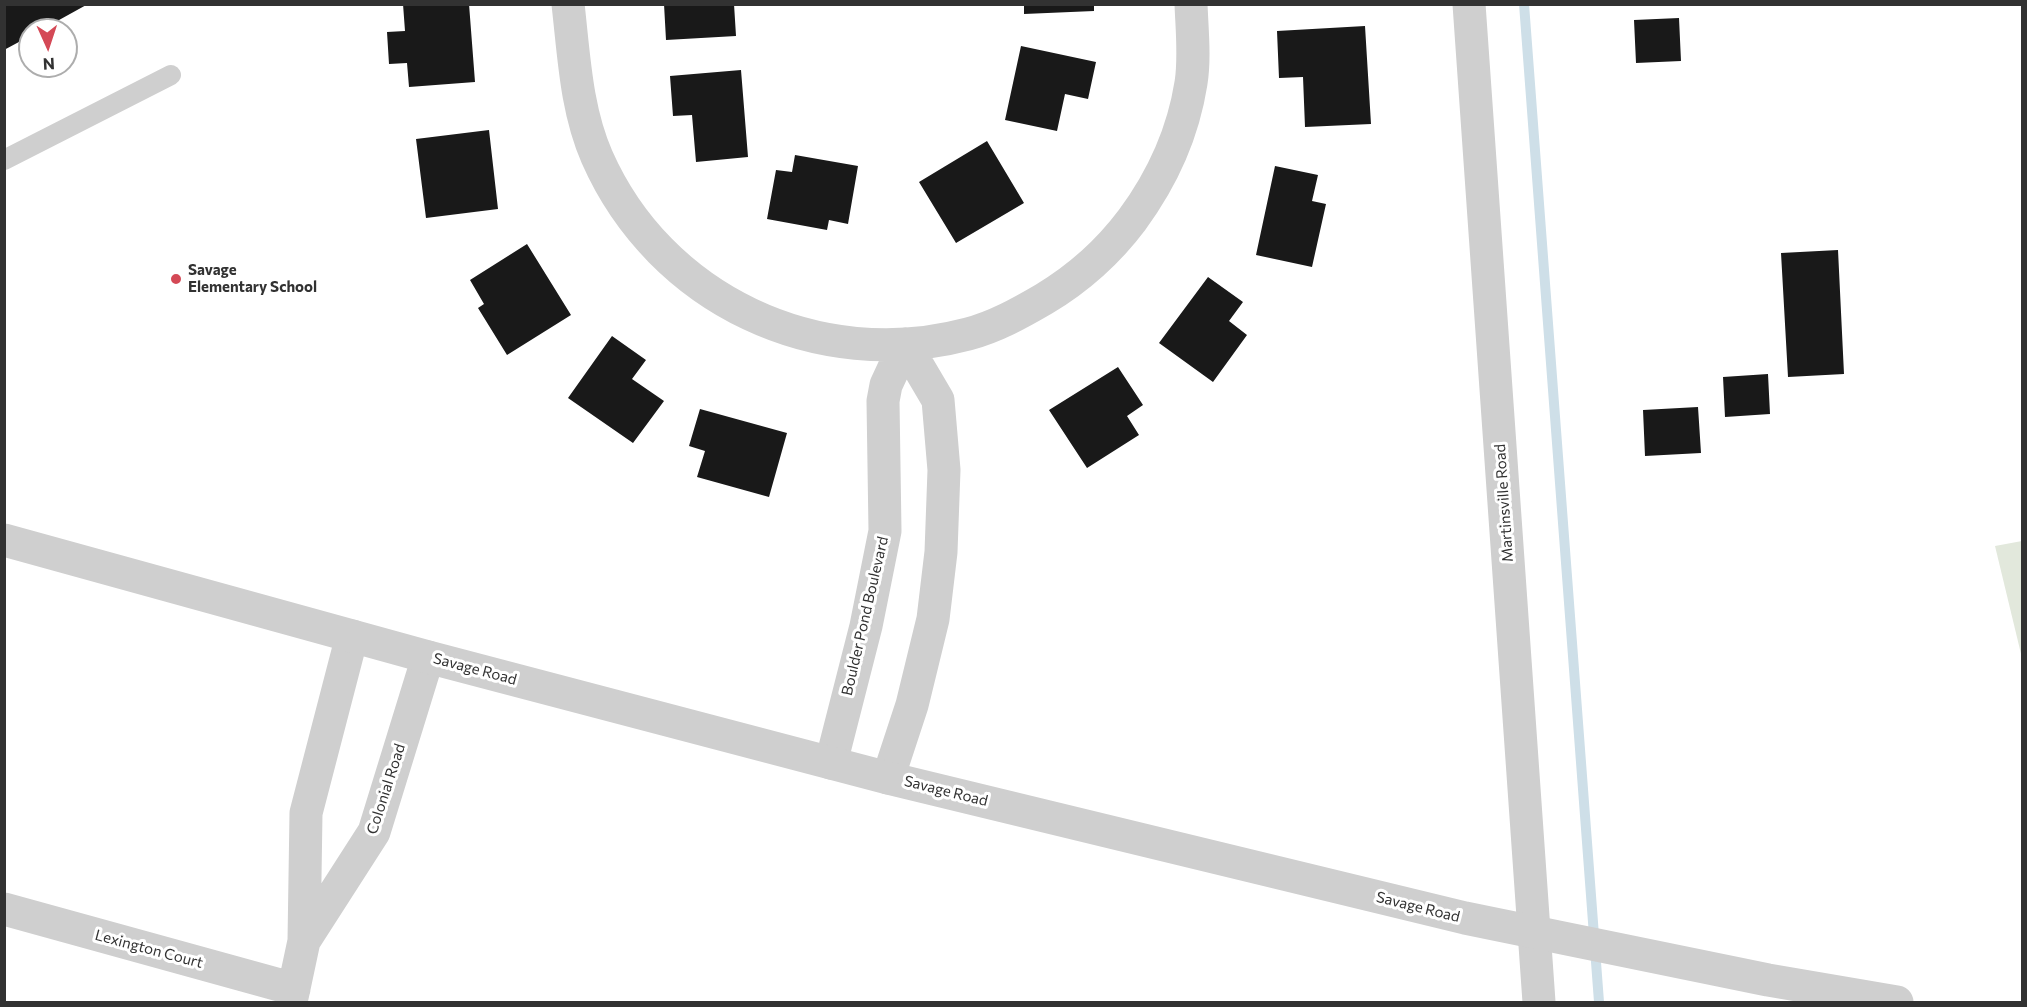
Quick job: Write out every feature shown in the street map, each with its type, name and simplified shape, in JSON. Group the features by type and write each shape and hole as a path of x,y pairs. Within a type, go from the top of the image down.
{"street":[{"path":"568,4 581,104 597,156 617,196 650,240 684,273 720,299 770,324 812,336 857,344 905,344 968,334 1021,312 1072,282 1114,243 1147,199 1161,175 1178,135 1191,82 1191,4"},
{"name":"Martinsville Road","path":"1469,4 1539,1002"},
{"path":"888,778 912,705 933,619 941,552 944,470 938,400 905,344"},
{"name":"Boulder Pond Boulevard","path":"831,763 866,626 885,531 883,401 886,385 905,344"},
{"name":"Savage Road","path":"4,540 428,657 888,778 1466,918 1768,980 1897,1002"},
{"name":"Colonial Road","path":"292,996 304,941 306,813 352,636"},
{"name":"Colonial Road","path":"304,941 374,832 428,657"},
{"name":"Lexington Court","path":"4,909 292,996"}],"lane":[{"path":"4,160 171,75"}],"shaded area":[{"path":"2022,541 2022,658 1995,546"}],"building":[{"path":"4,4 88,4 63,18 18,18 18,42 4,50"},
{"path":"403,4 469,4 475,82 409,87 407,63 389,64 387,32 405,31"},
{"path":"664,4 734,4 736,36 666,40"},
{"path":"1024,4 1094,4 1094,11 1024,14"},
{"path":"1679,18 1681,61 1636,63 1634,20"},
{"path":"1365,26 1371,124 1305,127 1303,77 1279,78 1277,31"},
{"path":"1021,46 1096,62 1088,99 1065,94 1057,131 1005,120"},
{"path":"741,70 748,157 696,162 692,115 673,116 670,76"},
{"path":"489,130 498,209 426,218 416,139"},
{"path":"987,141 1024,203 956,243 919,182"},
{"path":"795,155 858,166 848,224 829,220 827,230 767,219 776,170 792,172"},
{"path":"1275,166 1318,175 1312,201 1326,204 1312,267 1256,255"},
{"path":"527,244 571,315 507,355 478,308 484,304 470,280"},
{"path":"1838,250 1844,374 1788,377 1781,253"},
{"path":"1208,277 1243,302 1229,321 1247,335 1213,382 1159,343"},
{"path":"612,336 646,360 632,379 664,401 633,443 568,398"},
{"path":"1118,367 1143,405 1127,416 1139,435 1087,468 1049,410"},
{"path":"1768,374 1770,414 1725,417 1723,377"},
{"path":"1698,407 1701,453 1645,456 1643,410"},
{"path":"700,409 787,433 769,497 697,477 705,451 689,446"}],"waterway":[{"path":"1524,4 1599,1002"}],"place":[{"name":"Savage Elementary School","path":"176,279"}]}
